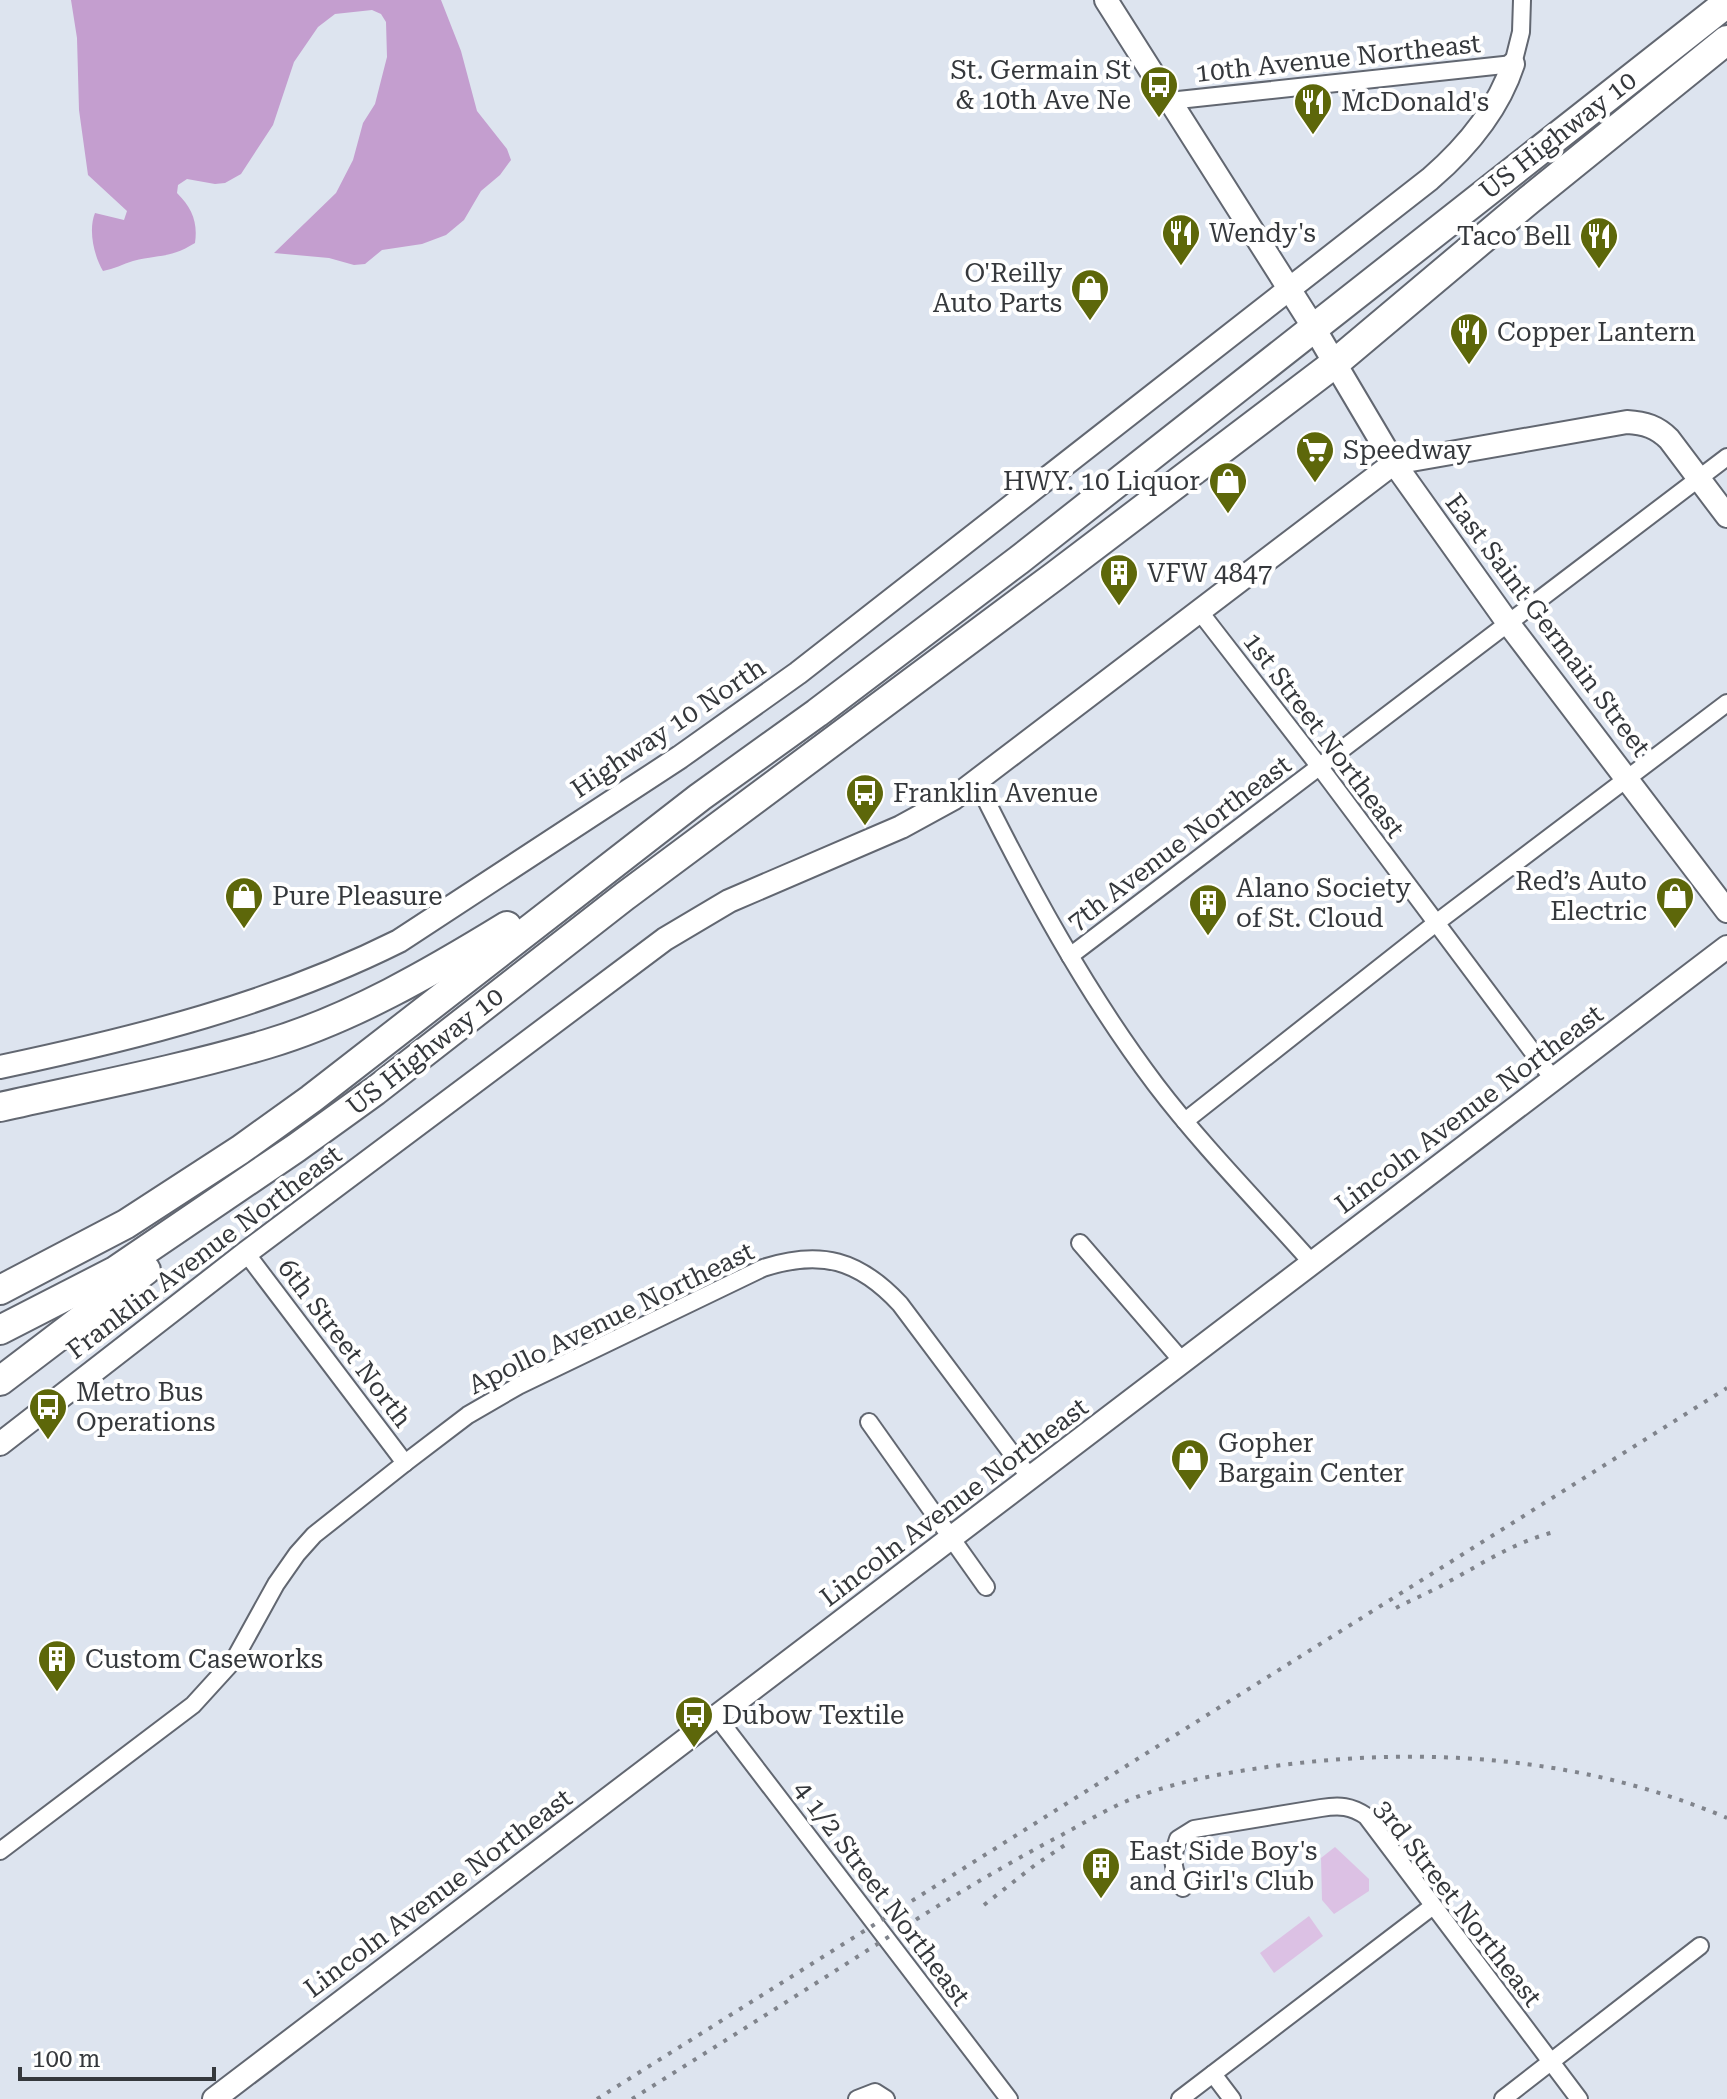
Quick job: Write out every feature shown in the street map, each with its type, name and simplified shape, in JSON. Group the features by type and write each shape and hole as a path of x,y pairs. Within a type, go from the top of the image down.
{"highway":[{"name":"US Highway 10","path":"700,797 1019,560 1727,3"},
{"name":"US Highway 10","path":"0,1330 115,1271 296,1148 829,741 1056,575 1334,364 1529,200 1727,40"},
{"path":"0,1107 269,1044 323,1023 402,986 505,928 700,797"},
{"path":"0,1290 74,1254 126,1224 240,1150 311,1099 700,797"},
{"path":"0,1381 133,1280 296,1148"}],"street":[{"name":"East Saint Germain Street","path":"1106,0 1314,328 1394,463 1508,623 1727,911"},
{"path":"1513,64 1521,32 1522,0"},
{"name":"10th Avenue Northeast","path":"1169,101 1513,64"},
{"name":"Highway 10 North","path":"0,1067 225,1011 305,983 399,941 684,754 798,673 1446,165 1493,108 1513,64"},
{"path":"1394,463 1627,422 1649,425 1669,439 1727,516"},
{"name":"7th Avenue Northeast","path":"1070,956 1727,457"},
{"name":"Franklin Avenue Northeast","path":"0,1444 246,1253 665,939 729,901 927,814 977,782 1394,463"},
{"name":"1st Street Northeast","path":"1200,612 1553,1079"},
{"path":"1185,1121 1436,923 1727,703"},
{"path":"977,782 1020,868 1070,956 1124,1041 1185,1121 1312,1263"},
{"name":"Lincoln Avenue Northeast","path":"214,2099 1727,947"},
{"path":"1080,1243 1183,1362"},
{"name":"6th Street North","path":"246,1253 405,1463"},
{"name":"Apollo Avenue Northeast","path":"0,1851 193,1705 234,1660 276,1584 297,1554 314,1535 405,1463 468,1415 518,1386 763,1268 781,1262 819,1259 860,1269 882,1284 1031,1479"},
{"path":"869,1422 986,1587"},
{"name":"4 1/2 Street Northeast","path":"717,1717 1009,2099"},
{"name":"3rd Street Northeast","path":"1183,1888 1173,1871 1173,1854 1178,1839 1194,1829 1338,1806 1353,1808 1366,1816 1579,2099"},
{"path":"1180,2099 1433,1906"},
{"path":"1503,2099 1700,1946"},
{"path":"1213,2074 1232,2099"},
{"path":"857,2099 881,2095"}],"shaded area":[{"path":"71,0 441,0 461,51 477,111 507,149 511,160 500,175 481,191 464,220 446,235 422,244 382,250 365,264 274,253 336,193 353,160 363,123 375,104 387,57 386,22 381,14 372,10 335,14 318,27 294,62 273,125 241,174 225,183 187,179 178,185 177,193 187,204 195,222 195,243 171,254 133,261 103,271 93,243 95,213 124,220 127,211 88,175 79,110 77,38"},
{"path":"1335,1847 1369,1879 1369,1891 1334,1914 1322,1900 1321,1858"},
{"path":"1309,1916 1323,1936 1274,1973 1260,1953"}],"railway":[{"path":"597,2099 1727,1388"},
{"path":"1396,1608 1514,1546 1558,1531"},
{"path":"632,2099 1004,1867 1119,1804 1185,1782 1262,1768 1339,1759 1452,1758 1564,1770 1674,1798 1727,1818"},
{"path":"984,1905 1068,1843"}],"place":[{"name":"St. Germain St & 10th Ave Ne","path":"1159,119"},
{"name":"McDonald's","path":"1313,136"},
{"name":"Wendy's","path":"1181,267"},
{"name":"Taco Bell","path":"1599,270"},
{"name":"O'Reilly Auto Parts","path":"1090,322"},
{"name":"Copper Lantern","path":"1469,366"},
{"name":"Speedway","path":"1315,484"},
{"name":"HWY. 10 Liquor","path":"1228,515"},
{"name":"VFW 4847","path":"1119,607"},
{"name":"Franklin Avenue","path":"865,827"},
{"name":"Pure Pleasure","path":"244,930"},
{"name":"Red’s Auto Electric","path":"1675,930"},
{"name":"Alano Society of St. Cloud","path":"1208,937"},
{"name":"Metro Bus Operations","path":"48,1441"},
{"name":"Gopher Bargain Center","path":"1190,1492"},
{"name":"Custom Caseworks","path":"57,1693"},
{"name":"Dubow Textile","path":"694,1749"},
{"name":"East Side Boy's and Girl's Club","path":"1101,1900"}]}
